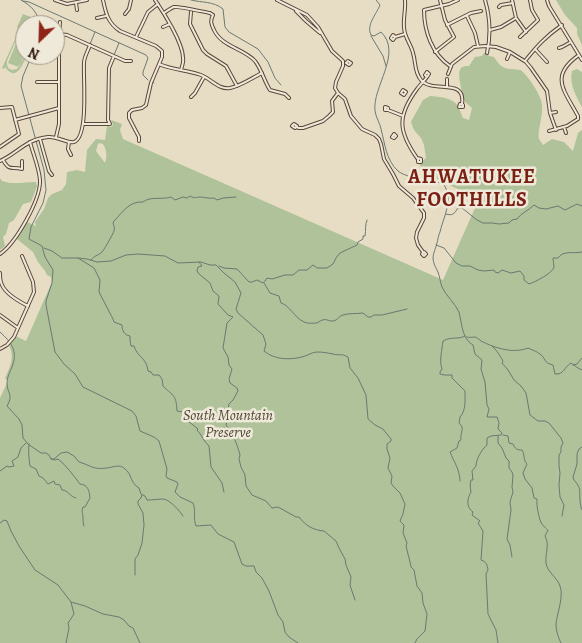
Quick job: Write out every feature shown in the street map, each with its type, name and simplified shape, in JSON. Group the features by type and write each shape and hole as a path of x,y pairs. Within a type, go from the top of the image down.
{"street":[{"path":"55,0 65,4 88,0"},
{"path":"103,0 107,16 115,28 162,51 162,57 151,83 146,105 132,110 129,115 139,141"},
{"path":"125,14 129,9 131,0"},
{"path":"155,0 170,24 182,51 184,60 181,71"},
{"path":"277,0 309,17 318,27 332,51 345,64 335,86 338,93 345,99 349,112 360,127 379,139 384,160 399,186 413,198 422,210 424,218 416,238 423,252"},
{"path":"405,0 405,34 413,54 417,73 423,82 431,86 446,86 460,92 463,100 462,104"},
{"path":"435,52 454,37 440,0"},
{"path":"450,66 442,61 435,52 427,29 424,10 458,0"},
{"path":"485,0 489,30 487,53"},
{"path":"520,37 538,20 532,10 530,0"},
{"path":"547,0 582,60"},
{"path":"499,7 513,2 516,18 526,32"},
{"path":"76,3 77,10"},
{"path":"136,37 147,13 158,4"},
{"path":"164,13 176,6 210,13 212,15 210,22 219,39 252,58 270,90 285,94 289,98"},
{"path":"294,9 323,35"},
{"path":"192,10 190,24 202,50 226,66 237,86"},
{"path":"448,25 481,11"},
{"path":"97,18 107,16"},
{"path":"467,16 475,33 478,46"},
{"path":"306,21 309,17"},
{"path":"489,30 502,29 516,18"},
{"path":"162,27 170,24"},
{"path":"525,61 548,34 562,25"},
{"path":"395,37 405,34"},
{"path":"65,35 127,61 131,60"},
{"path":"559,48 571,42"},
{"path":"22,161 22,169 14,169 6,166 1,160 32,141 39,139 56,137 69,142 75,142 78,139 84,124 84,62 90,45"},
{"path":"448,74 450,66 454,62 478,46 488,46 510,52 525,61 547,91 550,113 556,130"},
{"path":"535,49 548,62"},
{"path":"507,59 510,52"},
{"path":"549,131 564,127 578,119 563,89 562,77 568,63 579,55"},
{"path":"84,124 110,124 108,120 109,68 114,56"},
{"path":"159,64 204,77 222,88 237,86 262,73"},
{"path":"56,137 59,108 59,65"},
{"path":"418,159 409,146 401,124 411,98 427,76"},
{"path":"191,97 204,77"},
{"path":"446,86 447,79"},
{"path":"37,82 59,82"},
{"path":"296,127 303,128 325,120 332,112 332,101 338,93"},
{"path":"404,94 411,98"},
{"path":"0,108 12,107 19,134 0,147"},
{"path":"15,120 59,108"},
{"path":"388,110 403,116"},
{"path":"550,113 556,112"},
{"path":"564,127 566,133"},
{"path":"39,139 52,175"},
{"path":"0,254 10,246 24,226 40,188 40,178 32,141"},
{"path":"69,142 68,149 71,155"},
{"path":"0,349 10,342 33,295 33,282 22,256"},
{"path":"0,273 3,288 28,306"},
{"path":"0,315 18,328"}],"green space":[{"path":"556,0 582,0 582,45 577,34 577,28 565,15"},
{"path":"15,39 7,61 8,68 12,70 17,69 19,65 22,65 16,73 9,71 5,67 4,69 2,68"},
{"path":"15,46 15,65 20,65 19,67 8,63"},
{"name":"South Mountain Preserve","path":"484,53 487,53 489,56 494,57 503,67 521,70 532,84 542,105 539,139 543,145 552,139 564,142 573,151 578,133 582,130 582,643 0,643 0,398 8,381 5,378 12,358 9,345 16,336 26,341 52,282 51,277 47,275 33,252 17,239 27,222 36,226 35,222 44,209 48,198 62,190 66,184 67,172 77,170 85,172 87,150 96,139 105,140 107,126 111,127 113,125 111,120 122,124 120,130 123,139 443,280 479,199 428,175 419,164 426,158 424,145 411,122 423,100 430,96 452,101 458,106 463,118 469,120 472,108 465,102 459,74 461,68 469,66 475,57 482,56","holes":["98,144 103,144 106,154 105,163 96,151"]},
{"path":"577,69 582,72 582,107 571,81 572,71"},
{"path":"0,178 2,181 11,183 36,182 37,186 31,202 23,204 14,220 9,223 6,234 3,237 5,246 0,250"}],"waterway":[{"path":"21,0 34,10 37,15"},
{"path":"191,0 212,3 223,9 225,27 229,32 258,49 281,85"},
{"path":"376,0 380,5 371,24 371,35 374,36 381,32 387,40 389,50 388,60 375,102 376,116 386,152 394,167 400,173 430,183 441,183 446,188 448,205 433,258 442,287 459,312 465,335 473,345 475,354 482,360 481,369 489,409 487,417 497,417 498,429 502,433 501,435 487,438 487,445 480,454 472,471 473,480 471,480 471,492 468,503 469,508 473,512 472,515 480,521 478,523 483,531 481,560 486,563 488,570 486,574 488,614 496,630 498,643"},
{"path":"23,1 146,55 148,58 143,75 148,80"},
{"path":"90,44 95,32"},
{"path":"371,36 383,56 386,66"},
{"path":"114,55 119,43"},
{"path":"28,65 21,86 44,170 46,190 43,203 31,227 29,239 42,246 45,257 53,270 52,283 46,305 55,352 75,374 83,387 132,411 136,416 140,431 159,441 167,469 166,476 177,482 175,492 180,497 193,503 196,526 211,525 218,534 234,542 242,564 254,566 256,572 262,578 283,622 285,632 298,643"},
{"path":"91,260 101,253 106,246 114,231 114,221 134,203 149,199 171,197 175,200 190,196 194,198 214,198 217,200 236,197"},
{"path":"446,214 452,215 458,208 462,208 483,223 499,224 509,223 517,219 534,205 546,209 558,206 565,210 577,204 582,206"},
{"path":"219,266 237,269 249,282 257,280 263,283 267,278 272,279 293,275 299,270 307,270 313,265 317,268 327,268 333,264 340,253 357,245 363,239 367,220"},
{"path":"436,245 444,248 456,263 462,266 470,266 484,271 494,270 498,273 502,270 511,273 520,271 524,276 524,280 529,284 551,272 554,267 553,258 558,258 566,253 582,252"},
{"path":"44,248 62,258 78,258 94,268 100,280 99,292 114,322 122,325 126,335 130,336 131,346 134,346 137,353 144,360 148,371 153,375 159,375 163,386 175,399 177,411 183,412 188,421 198,429 209,446 211,467 222,483 224,492"},
{"path":"78,258 97,262 111,261 126,255 138,254 165,256 178,263 201,262 216,265 235,282 241,293 236,309 263,335 266,344 264,351 268,354 287,359 317,352 348,357 350,368 358,378 366,395 368,419 383,429 391,439 387,444 390,458 388,468 392,476 391,483 400,493 405,504 400,521 404,525 403,533 407,543 411,567 414,570 417,586 422,593 427,614 425,631 415,643"},
{"path":"199,262 202,266 198,267 197,271 210,283 213,291 219,296 218,304 228,315 233,317 227,323 223,348 232,369 229,379 230,383 238,391 229,404 226,425 238,447 246,486 252,495 266,501 272,508 278,507 299,517 313,529 324,531 336,541 351,577 350,585 355,600"},
{"path":"264,283 270,293 279,296 281,303 307,323 317,323 323,320 333,321 342,315 348,314 363,313 371,317 407,309"},
{"path":"0,332 11,344 14,352 14,361 7,381 10,396 7,406 19,419 22,425 23,438 28,444 41,453 46,453 51,459 67,452 79,462 95,468 123,467 147,500 167,500 183,516"},
{"path":"460,481 458,470 450,452 457,448 461,440 462,428 459,423 464,409 465,391 452,378 452,375 444,375 440,374 440,372 442,369 443,341 465,336"},
{"path":"467,337 476,337 486,344 498,348 516,350 528,348 539,353 546,362 553,365 555,374 562,372 571,363 582,370"},
{"path":"492,346 500,355 502,363 514,380 526,393 530,415 538,421 549,423 561,438 563,443 559,455 559,485 560,497 564,505 562,516"},
{"path":"573,365 577,364 582,358"},
{"path":"503,435 508,436 509,443 523,452 527,464 523,473 532,488 534,498 537,499 537,508 541,522 548,530 545,536 547,546 546,563 548,569 559,583 561,590 556,624 557,634 561,643"},
{"path":"498,436 498,443 509,461 509,468 513,475 513,492 510,502 511,510 507,539 512,557"},
{"path":"0,471 7,466 14,466 12,461 18,457 21,448 26,443"},
{"path":"29,444 30,466 36,469 39,476 48,484 54,481 55,484 60,485 62,490 76,498"},
{"path":"582,447 577,454 577,464 573,477 579,488 582,510"},
{"path":"51,459 58,459 80,484 88,488 90,498 82,510 84,526"},
{"path":"135,575 135,559 142,543 144,525 143,513 138,504 142,495"},
{"path":"0,523 4,520 7,521 19,546 35,570 58,585 71,602 103,614 119,617 133,628 140,643"},
{"path":"66,643 68,623 74,614 71,602"}],"district":[{"name":"AHWATUKEE FOOTHILLS","path":"472,190"}]}
